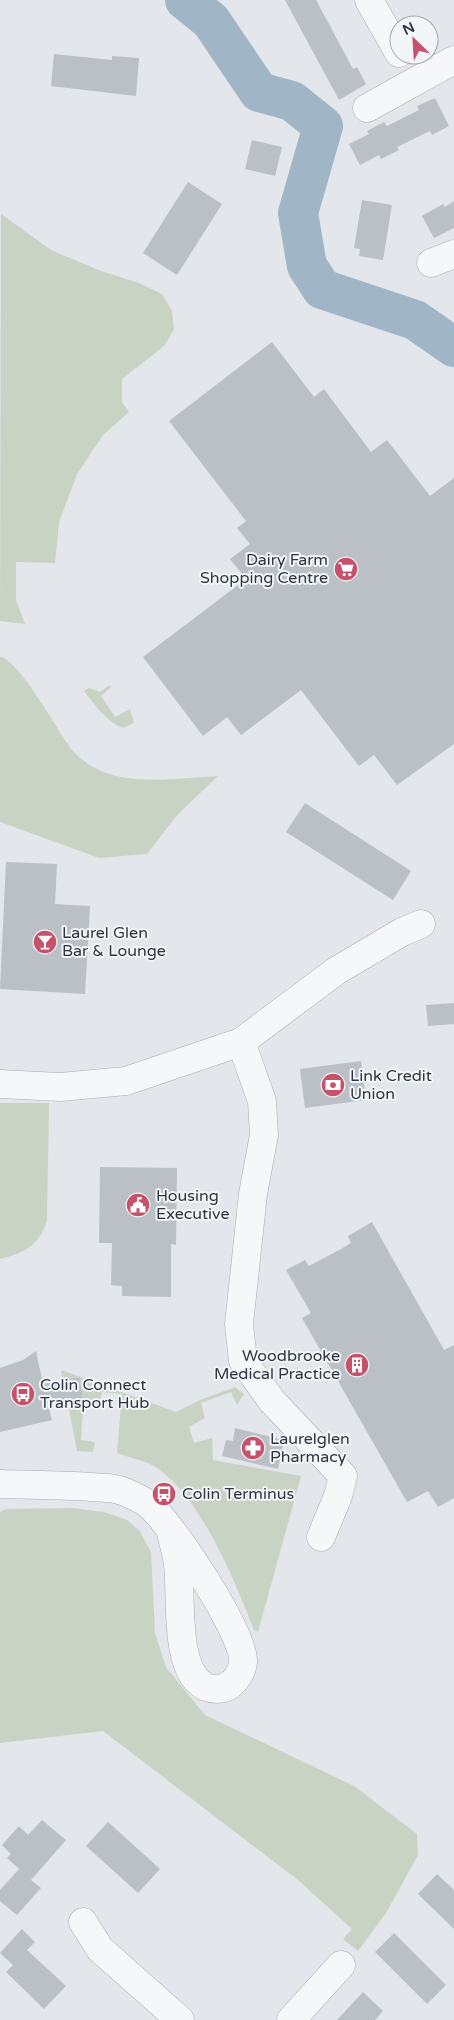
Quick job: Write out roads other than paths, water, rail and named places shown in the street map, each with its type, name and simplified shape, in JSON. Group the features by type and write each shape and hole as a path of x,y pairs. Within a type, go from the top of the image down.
{"street":[{"path":"369,0 389,35"},
{"path":"367,108 414,80 454,60"},
{"path":"406,65 414,80"},
{"path":"0,1084 60,1086 126,1081 241,1042 336,971 402,932 421,924"},
{"path":"241,1042 262,1101 264,1135 253,1194 239,1324 243,1361 272,1402 342,1476 338,1496 321,1536"},
{"path":"0,1484 55,1485 122,1491 148,1504 171,1532 216,1596 240,1644 243,1661 239,1675 229,1686 217,1690 204,1686 194,1675 185,1654 180,1622 178,1566 171,1532"},
{"path":"83,1922 100,1948 180,2020"},
{"path":"291,2020 340,1965"}],"waterway":[{"path":"185,0 211,21 259,92 292,101 323,126 298,213 307,266 322,289 415,320 454,347"}],"place":[{"name":"Dairy Farm Shopping Centre","path":"346,569"},
{"name":"Laurel Glen Bar & Lounge","path":"45,942"},
{"name":"Link Credit Union","path":"333,1085"},
{"name":"Housing Executive","path":"138,1205"},
{"name":"Woodbrooke Medical Practice","path":"357,1365"},
{"name":"Colin Connect Transport Hub","path":"23,1394"},
{"name":"Laurelglen Pharmacy","path":"253,1448"},
{"name":"Colin Terminus","path":"164,1494"}]}
